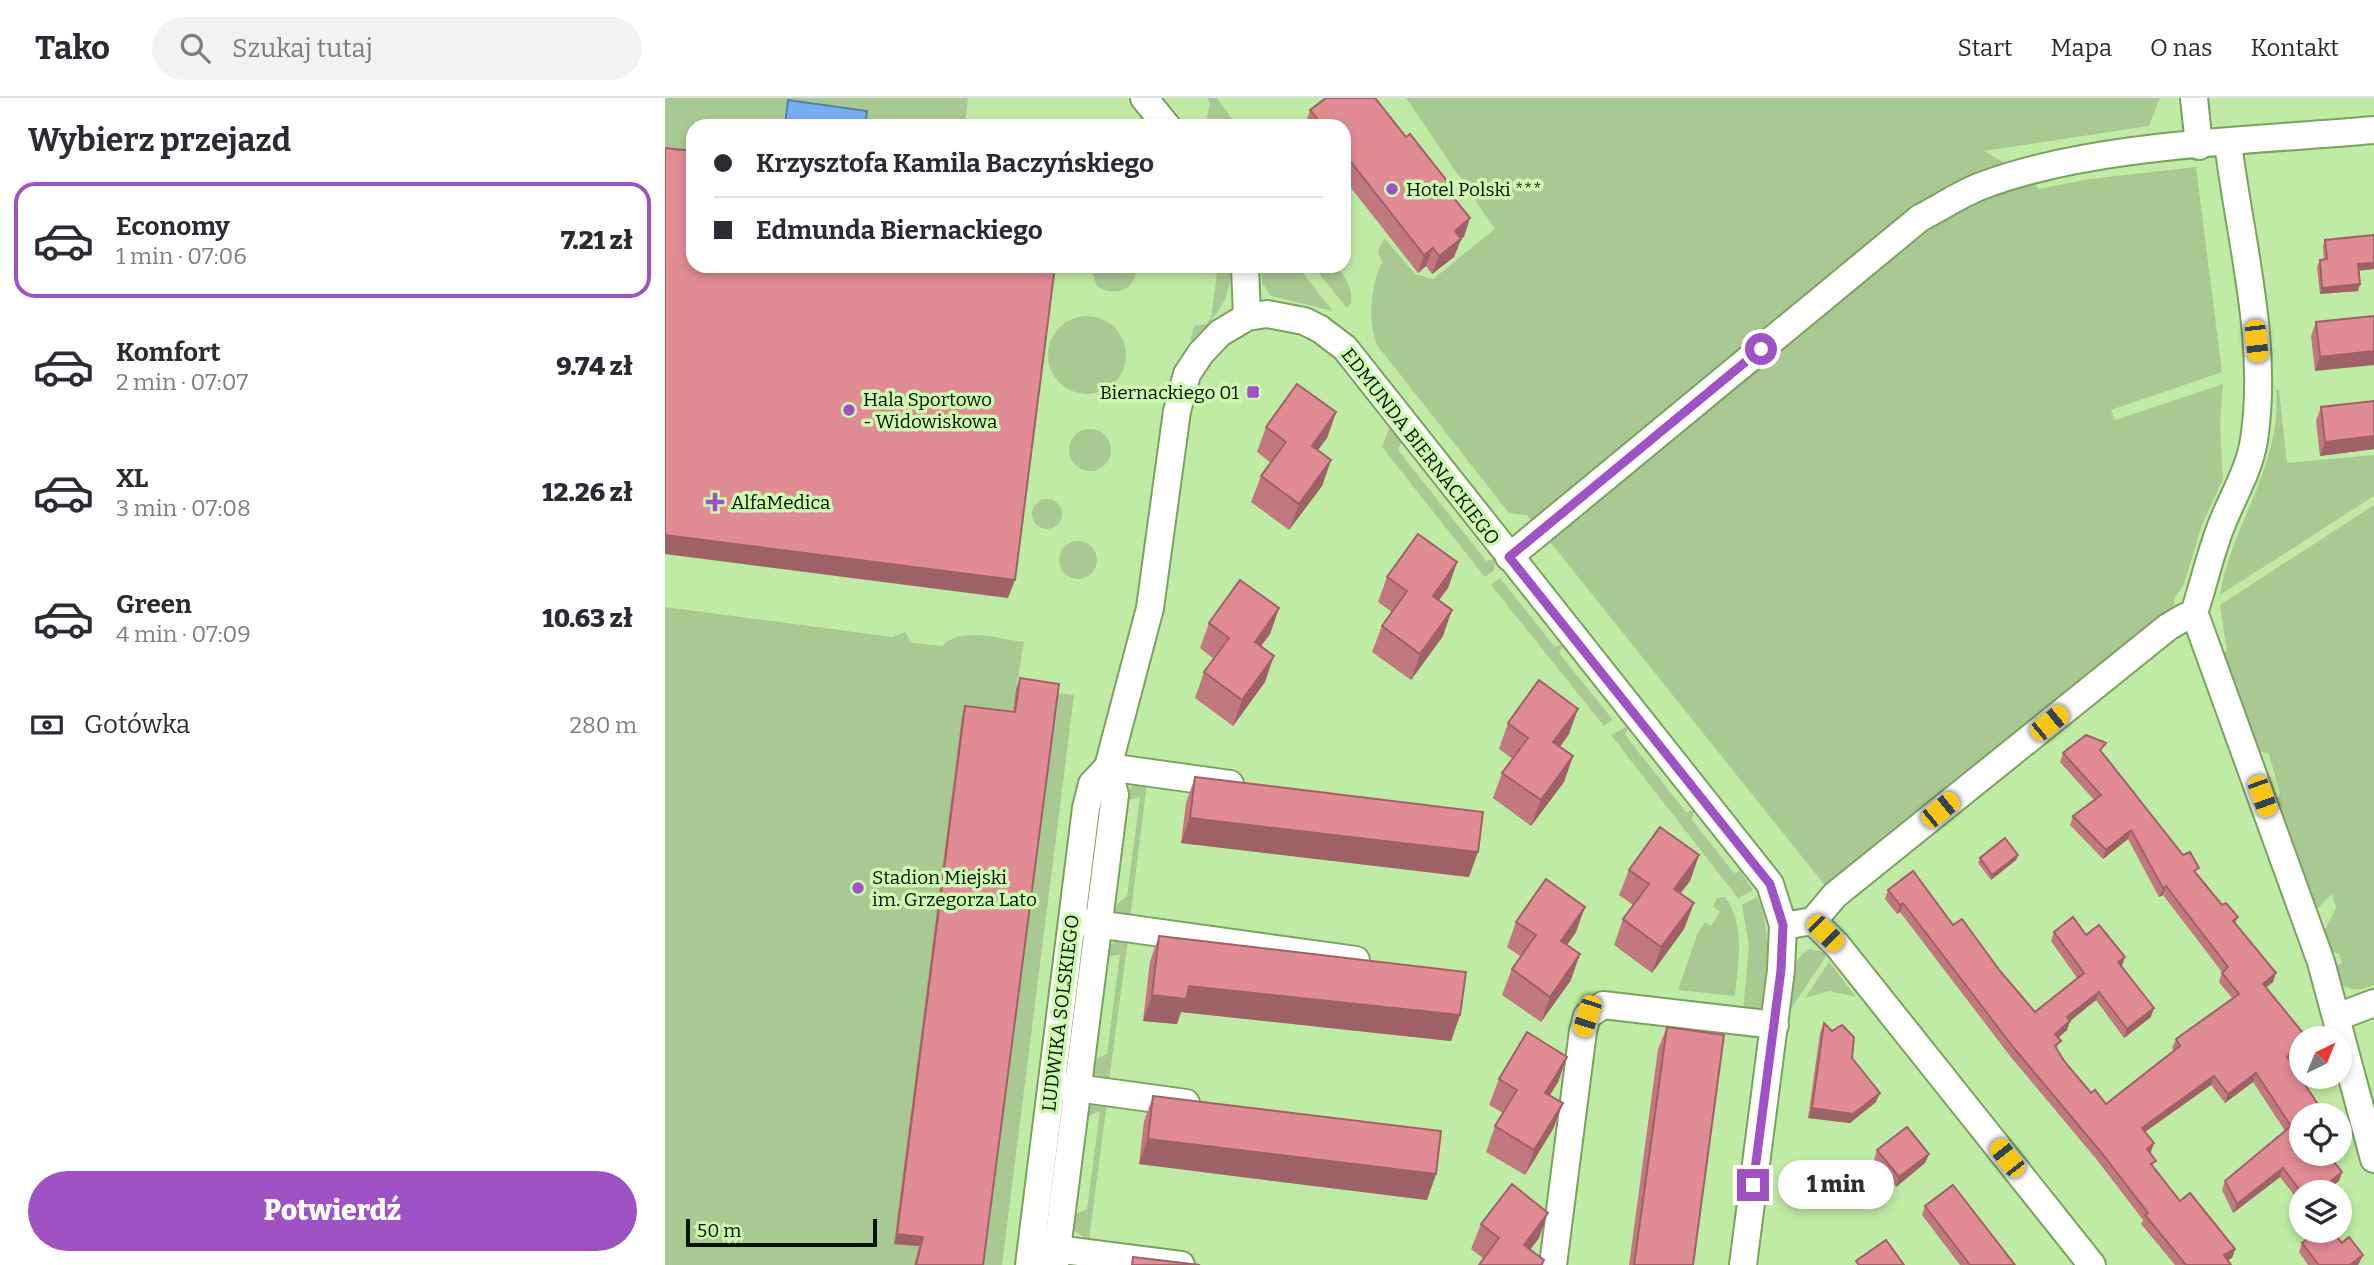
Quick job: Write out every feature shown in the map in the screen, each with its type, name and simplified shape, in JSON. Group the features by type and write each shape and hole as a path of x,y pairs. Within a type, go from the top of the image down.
{"street":[{"path":"1144,98 1161,119"},
{"path":"2194,98 2199,146"},
{"path":"1509,557 1920,218 1980,186 2053,165 2199,146 2374,130"},
{"path":"2193,616 2221,527 2245,474 2254,442 2259,399 2253,318 2228,143"},
{"path":"1245,273 1247,317"},
{"name":"EDMUNDA BIERNACKIEGO","path":"1247,317 1267,314 1304,321 1320,329 1345,348 1770,884 1783,925 1775,1025 1743,1265"},
{"name":"LUDWIKA SOLSKIEGO","path":"1030,1255 1086,808 1092,784 1108,767 1150,608 1180,392 1201,353 1220,333 1247,317"},
{"path":"1783,925 1813,921 1835,895 2158,635 2177,621 2193,616"},
{"path":"2193,616 2197,620 2250,761 2321,962 2374,1159"},
{"path":"1108,767 1251,786"},
{"name":"LUDWIKA SOLSKIEGO","path":"1056,1257 1115,795 1108,767"},
{"path":"1072,921 1382,964"},
{"path":"1813,921 1837,944 2092,1265"},
{"path":"2337,1017 2374,1003"},
{"path":"1553,1265 1587,1016 1603,1004 1775,1025"},
{"path":"1051,1085 1205,1106"},
{"path":"1030,1255 1181,1265"}],"green space":[{"path":"665,98 968,98 966,119 686,119 686,169 665,167"},
{"path":"1208,98 1217,98 1232,119 1207,119 1210,104"},
{"path":"1406,98 2160,98 2149,126 1984,151 2034,180 2038,189 2090,179 2196,167 2222,372 2111,410 2115,420 2223,384 2220,425 2223,479 2202,525 2184,584 2174,598 2177,631 1839,903 1555,548 1527,515 1509,513 1377,345 1371,314 1375,281 1382,262 1378,251 1384,238 1415,274 1433,279 1495,229"},
{"path":"1092,273 1135,273 1133,281 1124,290 1104,290 1097,286"},
{"path":"1217,273 1230,273 1228,289 1220,308 1214,317 1190,342 1194,326 1206,324 1211,318"},
{"path":"1262,273 1303,273 1333,311 1271,296 1262,283"},
{"path":"1319,273 1341,273 1350,288 1351,303 1347,308"},
{"path":"1087,316 1102,319 1115,327 1123,340 1126,355 1123,370 1115,383 1102,391 1087,394 1072,391 1059,383 1051,370 1048,355 1051,340 1059,327 1072,319"},
{"path":"2276,390 2279,390 2287,463 2374,455 2374,496 2220,595 2234,544 2272,443"},
{"path":"1390,426 1402,441 1398,450 1486,561 1495,559 1494,570 1485,577 1382,447"},
{"path":"1090,429 1105,435 1111,450 1105,465 1090,471 1075,465 1069,450 1075,435"},
{"path":"1047,499 1058,503 1062,514 1058,525 1047,529 1036,525 1032,514 1036,503"},
{"path":"2374,505 2374,985 2357,989 2340,983 2335,966 2342,963 2339,954 2329,951 2325,929 2336,908 2332,894 2316,910 2276,800 2280,794 2269,754 2259,751 2220,653 2227,651 2220,605"},
{"path":"1078,541 1091,547 1097,560 1091,573 1078,579 1065,573 1059,560 1065,547"},
{"path":"1500,578 1554,646 1563,645 1559,653 1613,720 1604,726 1491,585"},
{"name":"Stadion Miejski im. Grzegorza Lato","path":"665,607 892,637 905,632 912,643 942,646 950,640 970,635 1024,642 1016,688 1074,695 1002,1265 665,1265"},
{"path":"1628,726 1625,735 1686,812 1695,810 1691,819 1734,873 1740,871 1753,890 1738,898 1611,735"},
{"path":"1147,782 1130,920 1116,913 1113,907 1127,896 1140,797 1131,800 1125,793 1134,785"},
{"path":"1725,897 1732,908 1738,932 1739,958 1735,996 1678,990 1697,935 1705,922 1711,926 1720,912 1713,906 1717,898"},
{"path":"1757,897 1767,939 1761,1012 1743,1012 1749,945 1742,905"},
{"path":"1117,940 1128,940 1109,1081 1092,1073 1093,1060 1107,1054 1120,954 1108,957 1105,950"},
{"path":"1810,949 1828,953 1786,1016 1793,969 1802,954"},
{"path":"1829,962 1856,997 1829,991 1805,998"},
{"path":"1107,1103 1087,1239 1072,1229 1073,1215 1087,1209 1100,1111 1086,1117 1086,1108"}],"water":[{"path":"788,100 867,111 866,119 786,119"}],"building":[{"name":"Hotel Polski ***","path":"1326,98 1375,98 1406,137 1410,134 1447,181 1443,185 1470,218 1455,231 1461,239 1439,256 1433,248 1424,255 1351,162 1351,119 1317,119 1310,110"},
{"name":"Hala Sportowo - Widowiskowa","path":"665,148 686,150 686,273 1054,273 1015,580 665,535"},
{"path":"2374,235 2374,263 2358,264 2360,284 2322,288 2320,260 2327,259 2325,240"},
{"path":"2374,316 2374,351 2320,357 2316,322"},
{"path":"1297,384 1336,412 1312,446 1331,460 1299,504 1261,476 1286,442 1266,427"},
{"path":"2374,401 2374,436 2325,442 2321,407"},
{"path":"1418,534 1457,562 1433,596 1452,610 1420,654 1382,626 1407,591 1387,577"},
{"path":"1240,580 1279,608 1255,642 1274,656 1242,700 1204,672 1229,638 1209,623"},
{"path":"1020,678 1059,684 983,1265 916,1265 923,1237 897,1234 965,706 1015,712"},
{"path":"1539,680 1578,709 1553,742 1573,756 1541,800 1502,773 1528,738 1508,723"},
{"path":"2086,735 2106,743 2100,750 2183,855 2190,852 2199,868 2194,871 2222,905 2226,903 2238,917 2233,921 2276,973 2263,984 2297,1026 2289,1026 2289,1089 2308,1089 2317,1103 2289,1103 2289,1123 2256,1073 2228,1094 2214,1076 2142,1128 2154,1143 2147,1149 2156,1161 2151,1164 2180,1201 2190,1193 2235,1249 2224,1255 2231,1265 2186,1265 2145,1215 2148,1213 2100,1151 2013,1047 1903,903 1900,905 1888,890 1913,871 1953,925 1962,919 2000,971 2035,1012 2084,973 2054,932 2073,917 2086,935 2099,925 2125,957 2118,962 2154,1008 2127,1029 2099,992 2067,1017 2070,1021 2055,1034 2061,1041 2055,1046 2064,1061 2091,1093 2095,1090 2106,1104 2180,1046 2176,1039 2239,994 2222,973 2228,967 2166,886 2163,888 2131,830 2106,850 2073,816 2101,795 2063,753"},
{"path":"1195,777 1483,812 1478,852 1190,818"},
{"path":"1660,827 1699,855 1674,889 1694,903 1661,947 1623,919 1649,884 1629,870"},
{"path":"2005,838 2018,855 1992,875 1980,858"},
{"path":"1546,879 1585,907 1561,941 1580,954 1550,997 1512,969 1536,935 1516,922"},
{"path":"1159,936 1466,972 1460,1015 1189,986 1186,999 1152,995"},
{"path":"1824,1023 1832,1031 1842,1025 1854,1037 1852,1058 1880,1093 1853,1114 1812,1108"},
{"path":"1667,1027 1724,1035 1693,1265 1634,1265"},
{"path":"1527,1032 1567,1057 1545,1093 1563,1103 1534,1150 1495,1126 1517,1090 1499,1079"},
{"path":"1153,1096 1441,1131 1436,1174 1148,1139"},
{"path":"1907,1127 1929,1154 1899,1177 1877,1150"},
{"path":"2289,1128 2289,1166 2337,1166 2342,1172 2332,1180 2292,1180 2283,1168 2237,1204 2225,1181"},
{"path":"1512,1184 1548,1213 1524,1245 1544,1260 1541,1265 1479,1265 1499,1238 1481,1224"},
{"path":"1953,1185 2015,1265 1970,1265 1925,1206"},
{"path":"1886,1240 1904,1265 1859,1265 1856,1261"},
{"path":"2352,1241 2363,1255 2350,1265 2319,1265 2302,1243 2352,1243"},
{"path":"1133,1257 1200,1265 1132,1265"}],"place":[{"name":"Hotel Polski ***","path":"1392,189"},
{"name":"Biernackiego 01","path":"1253,392"},
{"name":"Hala Sportowo - Widowiskowa","path":"849,410"},
{"name":"AlfaMedica","path":"715,502"},
{"name":"Stadion Miejski im. Grzegorza Lato","path":"858,888"}],"route":[{"path":"1753,1185 1781,970 1783,925 1770,884 1509,557 1761,349"}]}
